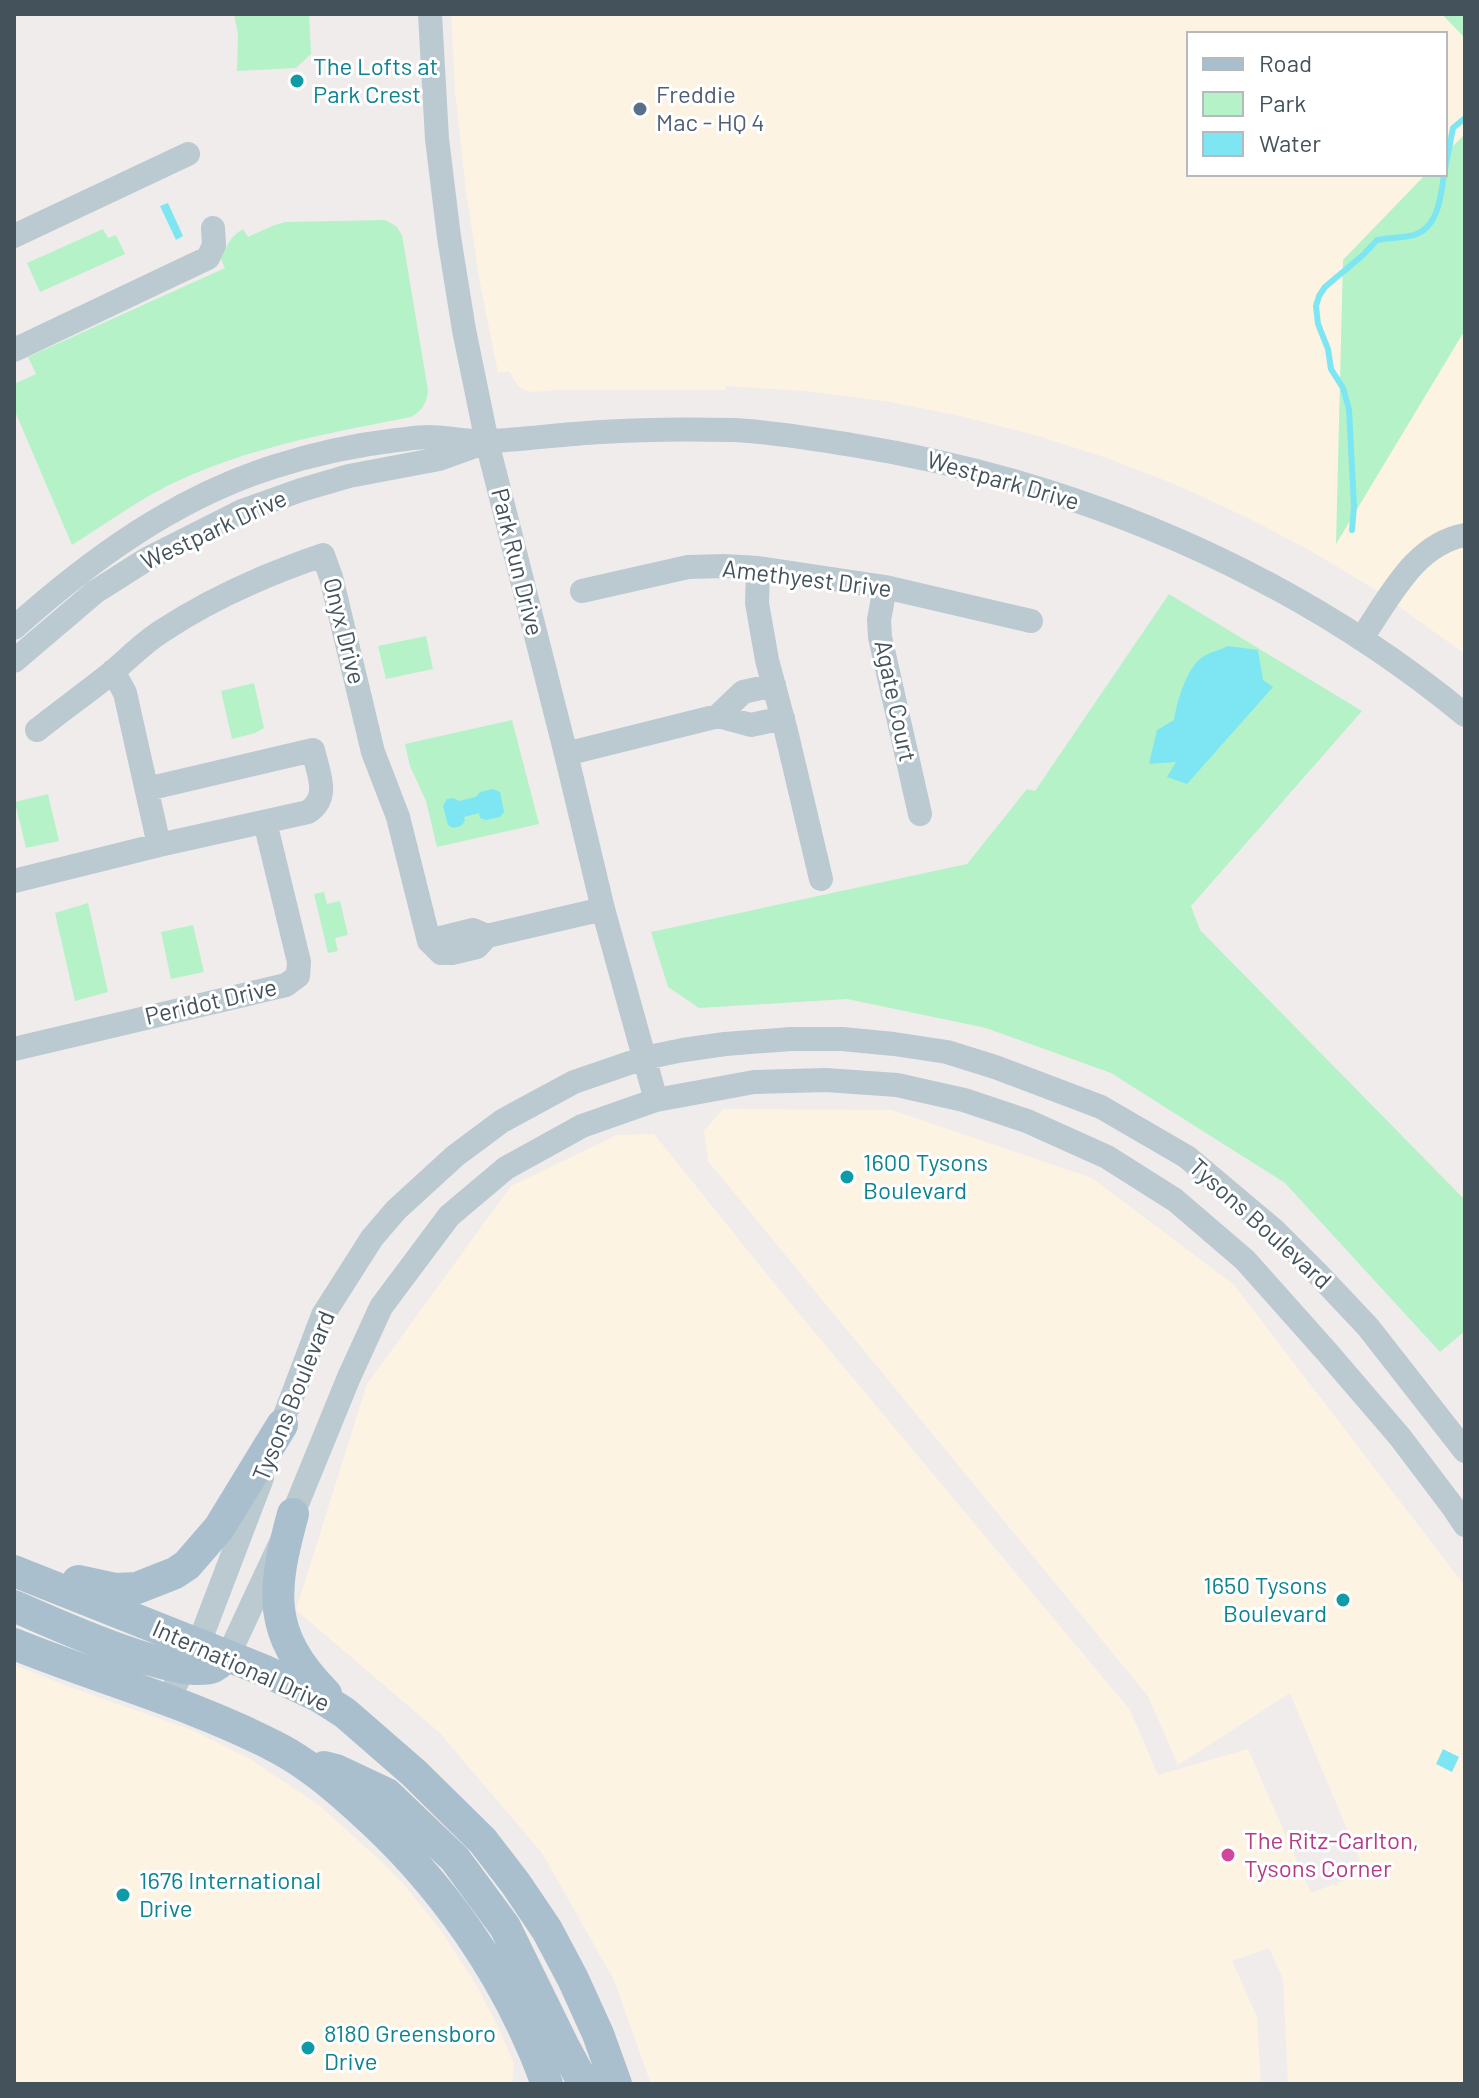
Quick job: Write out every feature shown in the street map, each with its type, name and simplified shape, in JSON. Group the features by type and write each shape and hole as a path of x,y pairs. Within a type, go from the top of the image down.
{"main road":[{"path":"14,1562 115,1589 137,1588 175,1573 195,1557 219,1528 282,1425"},
{"path":"293,1514 281,1559 279,1580 278,1598 284,1635 299,1665 345,1713"},
{"name":"International Drive","path":"14,1571 192,1656"},
{"path":"14,1606 151,1661 192,1656 212,1668 228,1656"},
{"path":"14,1644 235,1727 276,1747 333,1785 381,1828 433,1885 485,1957 514,2007 547,2084"},
{"name":"International Drive","path":"228,1656 320,1697 345,1713 414,1773 483,1841 547,1930 573,1979 598,2034 601,2082"},
{"path":"294,1758 336,1770 387,1794 455,1859 505,1927 578,2073 601,2082"}],"street":[{"name":"Park Run Drive","path":"430,14 437,139 449,237 487,442 603,909 656,1100"},
{"path":"14,236 188,154"},
{"path":"14,350 208,258 214,245 213,228"},
{"name":"Westpark Drive","path":"14,628 83,570 173,510 230,483 320,454 429,437 487,442 607,431 738,430 920,457 981,471 1059,494 1133,521 1273,586 1361,639 1465,715"},
{"name":"Westpark Drive","path":"14,661 95,592 147,559 242,511 349,476 439,459 487,442"},
{"path":"1361,639 1418,559 1437,544 1465,535"},
{"name":"Onyx Drive","path":"37,730 162,630 219,597 323,555 373,752 398,817 429,941 441,953 452,953 477,947 487,936 603,909"},
{"name":"Amethyest Drive","path":"582,591 688,567 758,568 885,587 1031,621"},
{"path":"758,568 757,603 767,660 821,879"},
{"name":"Agate Court","path":"885,587 879,620 880,637 920,814"},
{"path":"113,671 125,693 159,845"},
{"path":"718,716 743,692 774,685"},
{"path":"566,754 718,716 751,725 783,718"},
{"path":"14,881 308,812 321,800 322,791 313,750 147,789"},
{"name":"Peridot Drive","path":"14,1049 286,985 298,976 299,962 265,822"},
{"name":"Tysons Boulevard","path":"167,1700 192,1656 323,1315 372,1238 396,1210 455,1156 502,1121 574,1082 644,1058 683,1050 791,1039 842,1039 894,1044 971,1059 1101,1107 1187,1157 1275,1231 1368,1327 1465,1451"},
{"name":"Tysons Boulevard","path":"228,1656 293,1514 381,1307 449,1216 506,1168 582,1126 656,1100 754,1082 826,1080 897,1085 964,1100 1027,1121 1107,1157 1175,1200 1245,1260 1400,1437 1465,1525"}],"shaded area":[{"path":"451,14 1441,14 1465,38 1465,134 1447,152 1447,32 1187,32 1187,176 1424,176 1343,260 1447,358 1465,330 1465,654 1376,590 1246,517 1110,459 1038,436 890,402 806,391 726,386 725,390 524,390 509,371 498,373 480,283 455,91"},
{"path":"723,1109 892,1110 1092,1178 1234,1285 1465,1586 1465,2084 1288,2084 1283,1979 1269,1948 1232,1961 1257,2017 1261,2084 651,2084 614,1980 542,1853 439,1732 296,1610 367,1384 511,1186 617,1135 654,1134 782,1293 1130,1710 1158,1775 1248,1749 1311,1893 1365,1872 1290,1693 1178,1765 1148,1696 708,1161 704,1131"},
{"path":"14,1665 192,1730 250,1759 320,1806 383,1863 439,1928 477,1986 502,2035 514,2064 512,2084 14,2084"}],"green space":[{"path":"234,14 309,14 311,54 296,68 237,71 238,34"},
{"path":"1442,14 1465,14 1465,38"},
{"path":"1465,134 1465,330 1336,544 1343,260 1424,176 1447,176 1447,152"},
{"path":"385,220 396,226 402,235 428,390 421,409 411,417 280,445 215,465 154,493 72,545 14,409 14,384 36,374 28,357 225,268 221,259 225,250 243,229 248,237 285,222"},
{"path":"103,229 108,238 116,235 125,254 40,292 27,263"},
{"path":"1169,594 1362,711 1191,906 1200,930 1465,1200 1465,1331 1440,1352 1285,1183 1111,1073 986,1028 847,999 699,1008 668,987 651,932 967,864 1027,789 1035,791"},
{"path":"426,636 433,669 386,679 378,646"},
{"path":"254,683 264,728 232,739 221,691"},
{"path":"512,720 539,824 437,847 426,801 410,766 405,744"},
{"path":"48,794 59,841 26,848 15,802"},
{"path":"324,892 327,904 340,901 348,935 335,938 338,951 328,953 314,894"},
{"path":"88,903 108,992 75,1001 55,913"},
{"path":"193,925 204,972 171,979 161,932"}],"water":[{"path":"168,203 183,236 176,240 160,206"},
{"path":"1228,646 1258,650 1263,680 1273,687 1187,784 1167,777 1176,762 1149,764 1157,730 1174,720 1184,685 1198,661"},
{"path":"493,789 500,792 504,812 500,817 486,820 480,818 479,813 464,817 461,826 453,828 448,825 443,806 447,799 459,801"},
{"path":"1443,1749 1459,1757 1452,1772 1436,1764"}],"waterway":[{"path":"1447,159 1453,128 1465,118"},
{"path":"1352,530 1354,506 1349,409 1343,388 1331,369 1316,306 1325,287 1377,240 1409,236 1426,228 1436,212 1444,176"}],"place":[{"name":"The Lofts at Park Crest","path":"297,81"},
{"name":"Freddie Mac - HQ 4","path":"640,109"},
{"name":"1600 Tysons Boulevard","path":"847,1177"},
{"name":"1650 Tysons Boulevard","path":"1343,1600"},
{"name":"The Ritz-Carlton, Tysons Corner","path":"1228,1855"},
{"name":"1676 International Drive","path":"123,1895"},
{"name":"8180 Greensboro Drive","path":"308,2048"}]}
